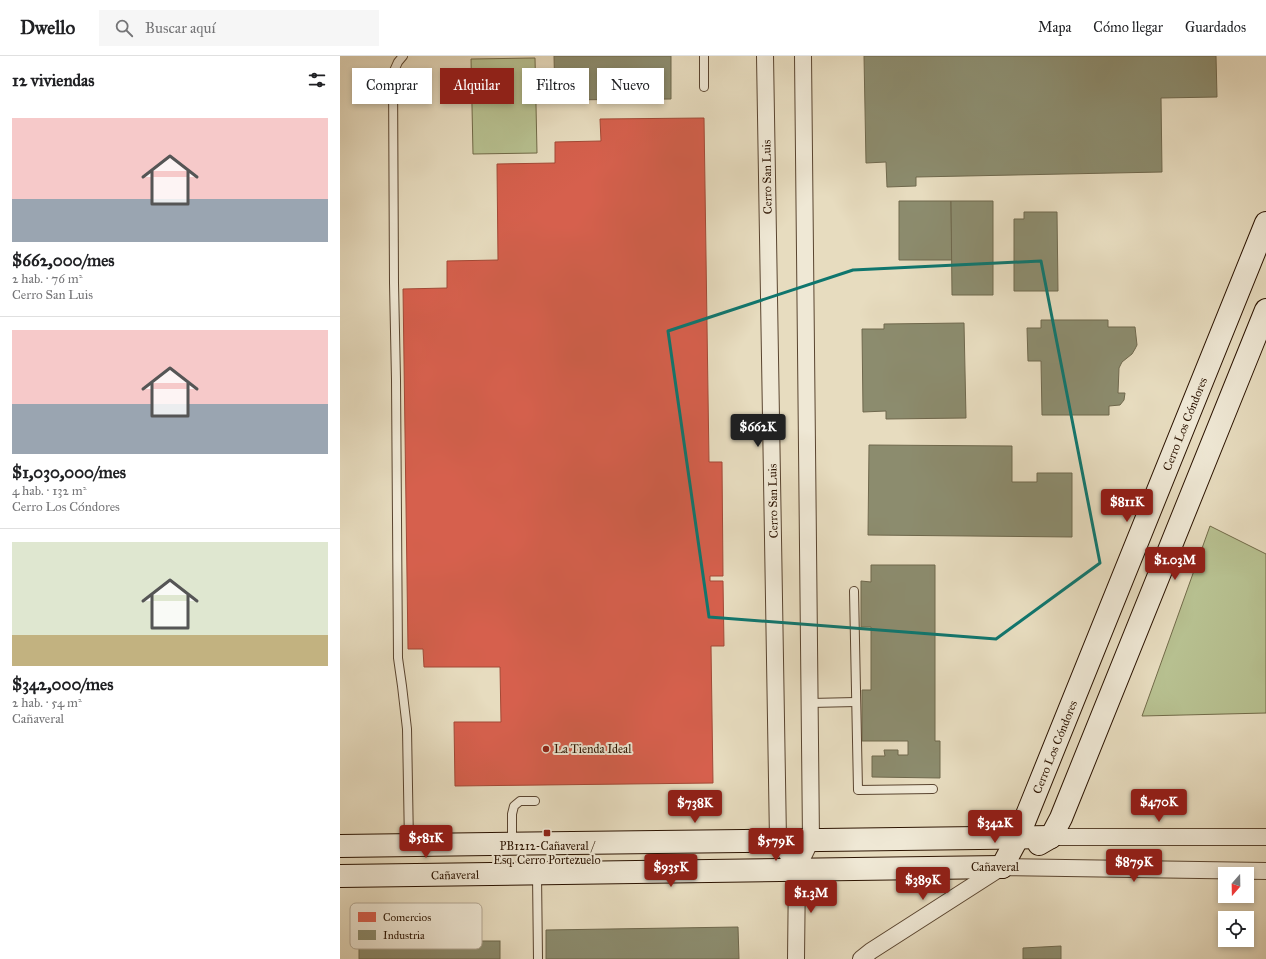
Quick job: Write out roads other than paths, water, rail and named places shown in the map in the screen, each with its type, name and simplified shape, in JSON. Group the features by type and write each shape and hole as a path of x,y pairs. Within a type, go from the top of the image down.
{"street":[{"name":"Cerro San Luis","path":"765,56 778,840"},
{"path":"796,959 797,869 811,840 803,56"},
{"name":"Cerro Los Cóndores","path":"1002,867 1018,837 1266,222"},
{"path":"861,959 871,950 1051,837 1064,810 1266,310"},
{"path":"340,846 1018,837 1266,837"},
{"path":"778,840 797,869"},
{"path":"409,844 410,875"},
{"name":"Cañaveral","path":"340,876 1002,867 1266,871"}],"lane":[{"path":"403,56 398,62 394,73 394,283 398,658 407,729 409,844"},
{"path":"704,56 704,88"},
{"path":"854,591 858,790 934,789"},
{"path":"810,703 856,702"},
{"path":"512,843 512,814 514,806 520,801 535,801"},
{"path":"537,874 538,959"}],"place":[{"name":"La Tienda Ideal","path":"546,749"},
{"name":"PB1212-Cañaveral / Esq. Cerro Portezuelo","path":"547,833"}]}
